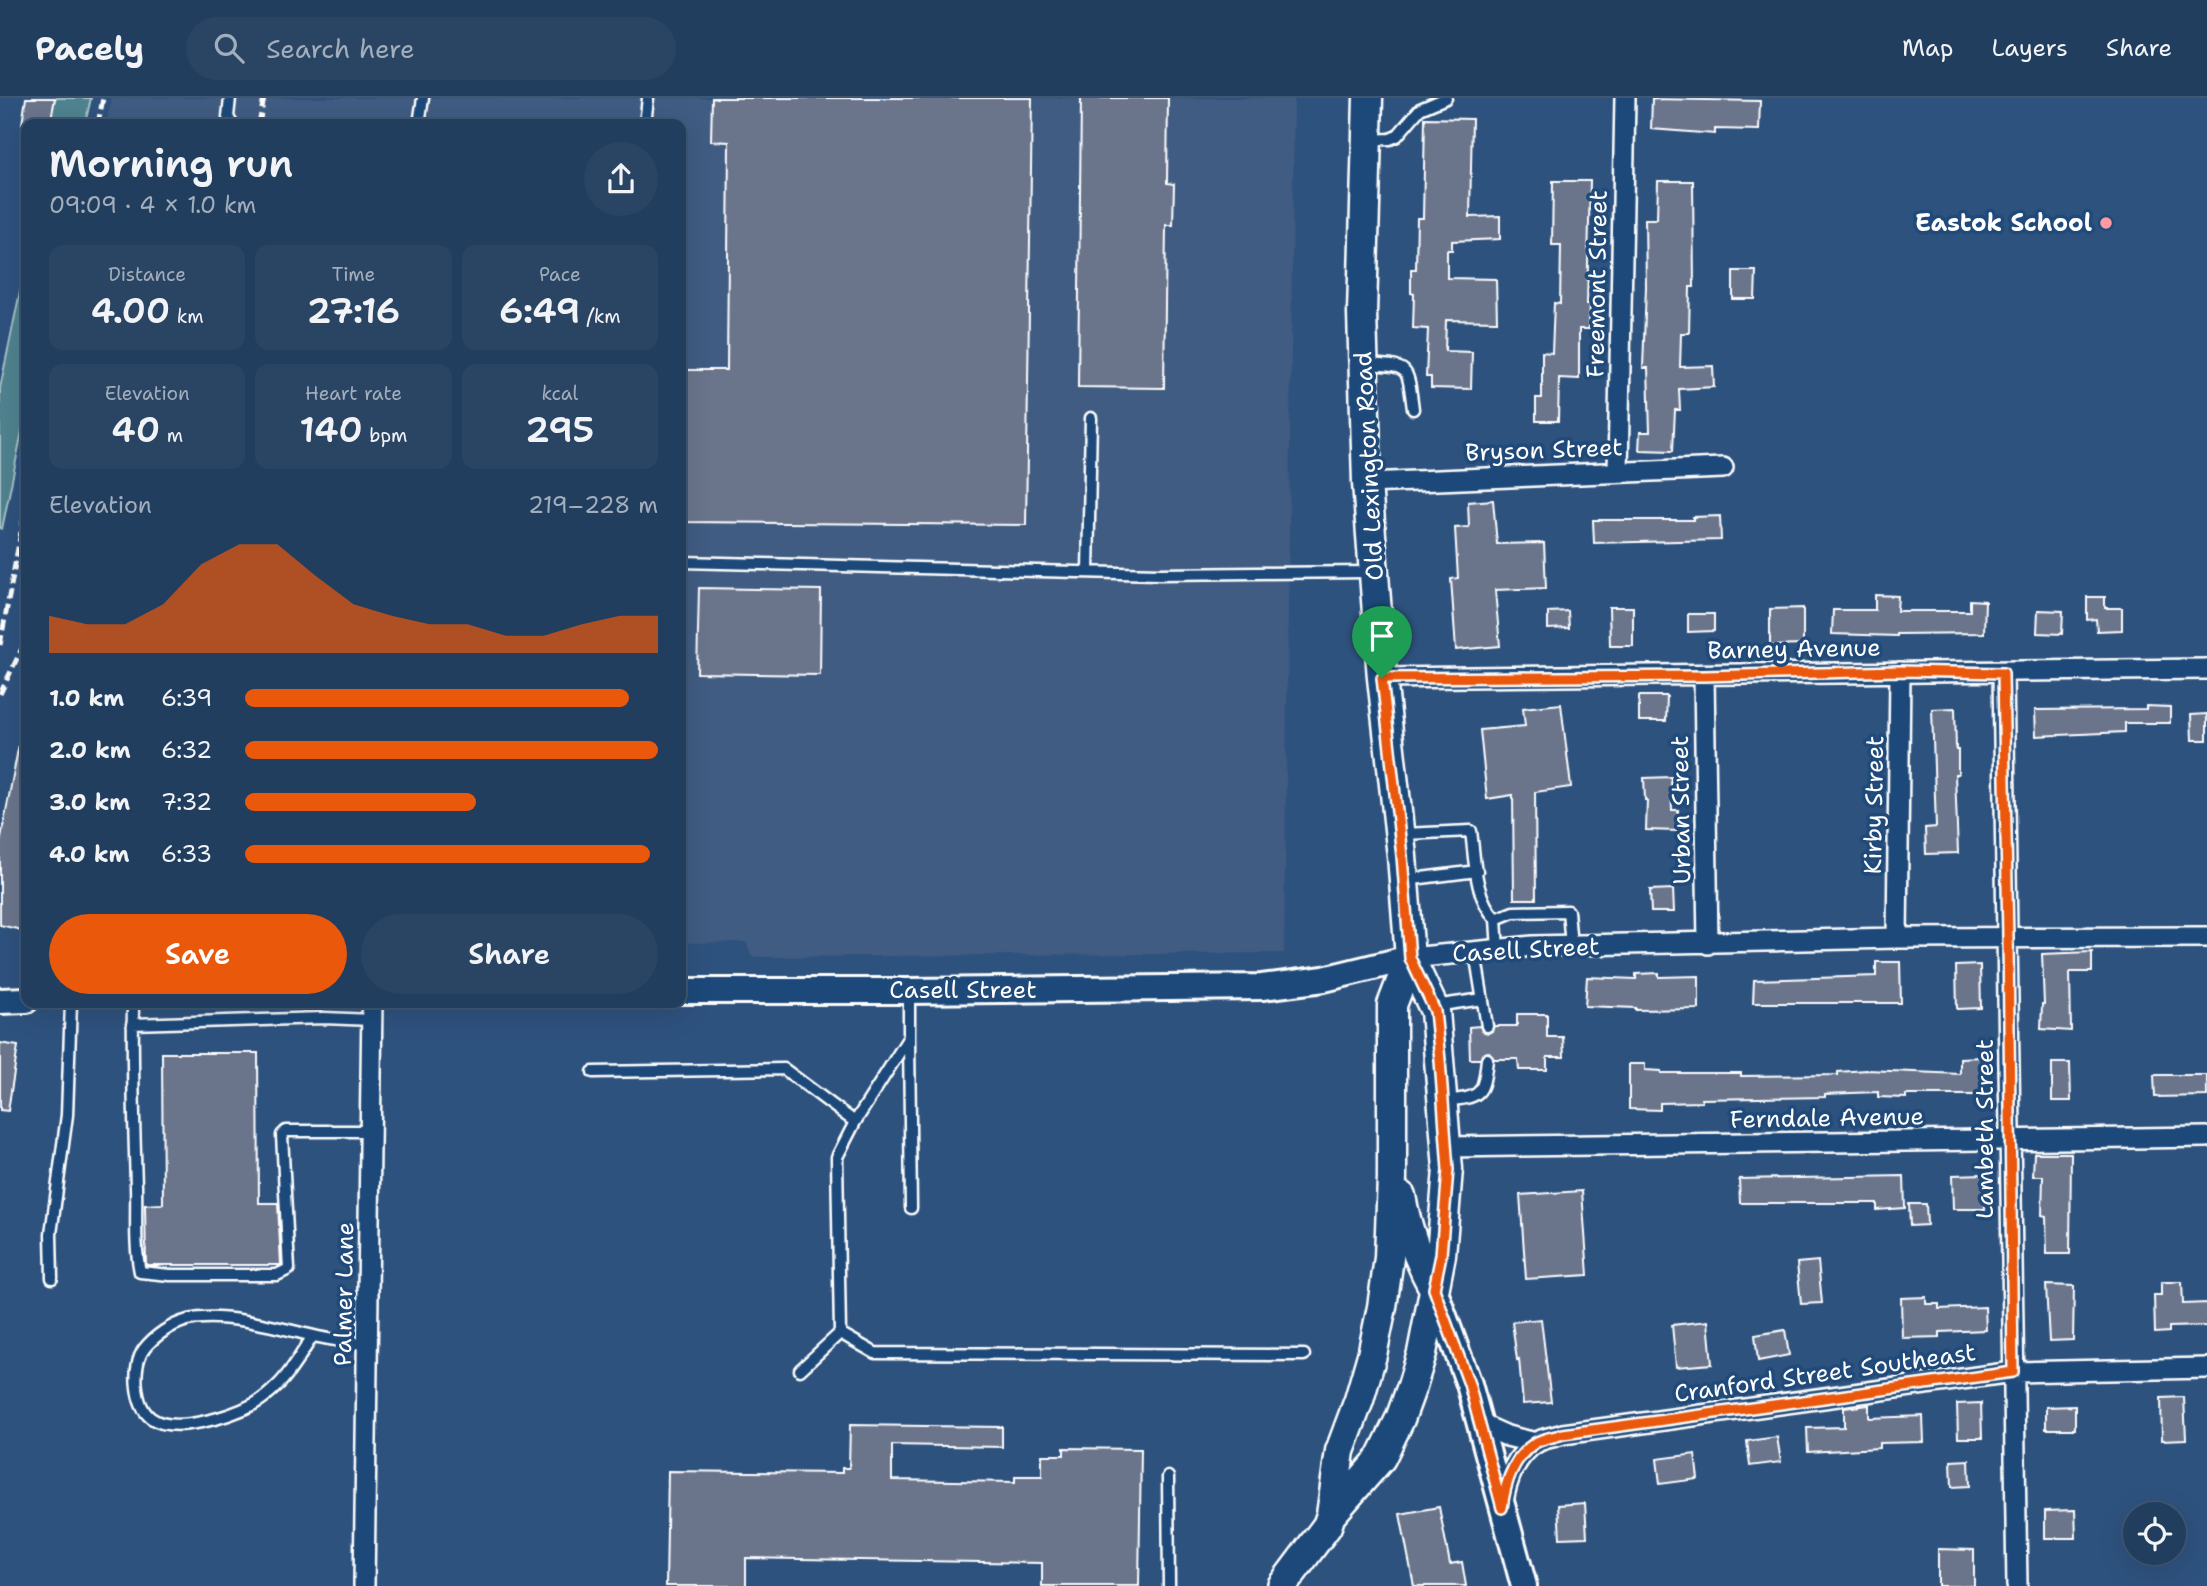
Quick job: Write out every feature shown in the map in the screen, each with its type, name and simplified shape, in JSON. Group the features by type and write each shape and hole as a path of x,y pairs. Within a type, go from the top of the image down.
{"main road":[{"name":"Old Lexington Road","path":"1282,1586 1331,1516 1381,1458 1400,1419 1422,1353 1441,1255 1448,1170 1433,1006 1410,958 1382,678 1367,482 1362,313 1368,98"},
{"name":"Old Lexington Road","path":"1392,1145 1392,1006 1410,958"},
{"path":"1392,1145 1404,1215 1421,1265 1434,1289"},
{"path":"1331,1516 1340,1451 1363,1389 1382,1307 1389,1258 1392,1145"}],"street":[{"name":"Freemont Street","path":"1618,471 1625,98"},
{"name":"Bryson Street","path":"1367,482 1723,468"},
{"name":"Barney Avenue","path":"1382,678 2207,669"},
{"name":"Kirby Street","path":"1897,939 1900,671"},
{"name":"Lambeth Street","path":"2003,673 2017,1586"},
{"name":"Urban Street","path":"1704,676 1708,944"},
{"name":"Casell Street","path":"686,991 1262,987 1324,979 1410,958 1572,946 1897,939 2207,937"},
{"path":"0,1001 21,1000"},
{"name":"Palmer Lane","path":"364,1586 372,1012"},
{"name":"Ferndale Avenue","path":"1447,1147 2207,1137"},
{"path":"1434,1289 1469,1384 1524,1586"},
{"name":"Cranford Street Southeast","path":"1536,1443 1563,1434 2013,1372 2207,1368"},
{"path":"1480,1424 1507,1436 1536,1443"},
{"path":"1502,1508 1506,1482 1518,1461 1536,1443"}],"lane":[{"path":"229,119 230,98"},
{"path":"420,119 424,98"},
{"path":"646,119 648,98"},
{"path":"1367,140 1397,136 1420,109 1446,98"},
{"path":"1364,365 1405,369 1409,375 1413,409"},
{"path":"1088,572 1091,418"},
{"path":"686,562 1088,572 1374,572"},
{"path":"1399,834 1471,831 1486,909 1496,919 1498,950"},
{"path":"1404,880 1477,871"},
{"path":"1496,919 1513,912 1568,911 1572,946"},
{"path":"1475,952 1487,1026"},
{"path":"908,991 911,1208"},
{"path":"1433,1006 1483,999"},
{"path":"52,1278 51,1234 67,1115 71,1008"},
{"path":"133,1008 131,1052 136,1251 140,1272 170,1275 277,1275 289,1269 282,1135 286,1131 370,1131"},
{"path":"132,1024 324,1018 372,1012"},
{"path":"800,1370 840,1332 837,1157 855,1122 909,1037"},
{"path":"1443,1101 1469,1098 1478,1093 1485,1085 1487,1059"},
{"path":"593,1072 784,1069 855,1122"},
{"path":"313,1336 281,1383 256,1403 215,1419 191,1423 163,1423 145,1413 138,1396 135,1378 143,1350 164,1331 189,1320 234,1319 368,1346"},
{"path":"840,1332 875,1353 1304,1355"},
{"path":"1168,1478 1168,1586"}],"shaded area":[{"path":"112,98 1294,98 1284,953 752,957 746,942 686,943 686,119 107,119"}],"green space":[{"path":"55,98 91,98 86,119 51,119"},
{"path":"21,287 21,436 2,529 0,528 0,388"}],"building":[{"path":"26,98 55,98 51,119 23,119"},
{"path":"712,98 1032,98 1026,525 686,522 686,370 727,370 729,142 711,141"},
{"path":"1081,98 1168,98 1167,183 1174,184 1173,225 1166,225 1164,388 1078,387"},
{"path":"1652,99 1760,101 1759,130 1715,129 1715,134 1651,129"},
{"path":"1425,118 1472,119 1470,217 1500,216 1500,239 1452,241 1452,250 1447,250 1447,278 1496,279 1497,321 1446,320 1445,351 1472,352 1471,389 1431,388 1431,377 1426,377 1428,329 1413,328 1414,294 1411,293 1411,269 1416,269 1417,218 1423,218"},
{"path":"1553,181 1590,181 1587,304 1590,304 1589,329 1579,329 1579,379 1559,378 1558,421 1536,421 1536,398 1542,398 1542,352 1552,353 1554,303 1560,304 1561,245 1552,245"},
{"path":"1658,181 1693,181 1694,287 1690,287 1689,333 1681,333 1680,367 1713,366 1714,387 1679,389 1680,410 1675,410 1673,451 1639,450 1640,432 1650,432 1648,368 1643,368 1645,219 1657,219"},
{"path":"1733,271 1756,271 1755,299 1733,299"},
{"path":"1493,500 1497,544 1544,543 1546,588 1495,590 1500,646 1456,650 1451,579 1458,578 1455,528 1469,527 1468,502"},
{"path":"1720,516 1721,540 1594,543 1593,520 1693,520 1693,517"},
{"path":"699,588 821,590 820,675 697,673"},
{"path":"1875,595 1898,596 1897,611 1970,611 1970,600 1985,601 1984,633 1897,636 1832,634 1833,610 1875,610"},
{"path":"2087,597 2105,597 2105,608 2122,608 2122,630 2097,631 2096,619 2087,620"},
{"path":"1609,607 1633,607 1633,646 1610,646"},
{"path":"1803,608 1803,645 1770,646 1770,609"},
{"path":"2038,610 2063,611 2062,634 2037,633"},
{"path":"1568,611 1569,628 1548,629 1548,612"},
{"path":"1688,614 1714,614 1714,631 1688,632"},
{"path":"1639,696 1667,696 1666,721 1639,721"},
{"path":"1561,704 1571,787 1535,792 1536,899 1514,899 1513,795 1487,799 1480,730 1525,726 1523,708"},
{"path":"2146,706 2170,707 2170,723 2125,723 2125,732 2036,736 2035,710 2146,709"},
{"path":"1955,708 1958,750 1958,774 1955,774 1958,853 1926,854 1925,828 1936,827 1932,709"},
{"path":"2207,714 2207,740 2192,740 2191,715"},
{"path":"21,744 21,930 0,925 0,843"},
{"path":"1671,777 1672,810 1678,810 1678,831 1646,830 1647,800 1644,778"},
{"path":"1673,889 1674,912 1651,912 1650,890"},
{"path":"2092,952 2092,972 2070,972 2071,1031 2041,1029 2044,1004 2042,954"},
{"path":"1876,962 1900,962 1901,1003 1753,1003 1754,980 1876,976"},
{"path":"1980,965 1981,1008 1957,1009 1956,966"},
{"path":"1659,973 1659,977 1699,976 1699,1009 1636,1010 1585,1006 1587,977 1636,979 1636,974"},
{"path":"1517,1014 1547,1014 1547,1037 1563,1037 1564,1057 1547,1057 1547,1070 1519,1070 1518,1059 1494,1059 1489,1052 1482,1054 1480,1059 1470,1059 1469,1027 1480,1026 1482,1031 1488,1033 1494,1026 1517,1026"},
{"path":"0,1043 18,1046 8,1111 0,1110"},
{"path":"162,1053 258,1053 259,1203 278,1203 281,1265 146,1265 145,1205 163,1204"},
{"path":"1982,1057 1983,1095 1906,1095 1906,1098 1878,1097 1878,1092 1825,1094 1825,1097 1702,1099 1702,1102 1660,1103 1660,1110 1629,1109 1629,1064 1645,1064 1645,1070 1661,1073 1741,1073 1741,1076 1838,1075 1838,1072 1867,1070 1960,1074 1960,1058"},
{"path":"2052,1063 2070,1063 2071,1101 2052,1101"},
{"path":"2154,1075 2207,1075 2207,1096 2155,1097"},
{"path":"2034,1153 2071,1153 2070,1254 2047,1254 2046,1216 2042,1215 2043,1176 2033,1176"},
{"path":"1984,1174 1985,1209 1953,1209 1952,1175"},
{"path":"1904,1176 1905,1208 1877,1210 1877,1203 1740,1203 1739,1179"},
{"path":"1582,1191 1588,1275 1526,1279 1520,1195"},
{"path":"1909,1204 1926,1204 1927,1225 1910,1226"},
{"path":"1818,1261 1822,1303 1801,1304 1797,1263"},
{"path":"2161,1282 2182,1282 2183,1304 2207,1303 2207,1326 2169,1327 2169,1332 2155,1333 2154,1295 2161,1295"},
{"path":"2046,1285 2074,1286 2073,1340 2049,1341"},
{"path":"1926,1297 1926,1304 1939,1304 1939,1309 1985,1307 1986,1330 1940,1332 1940,1337 1902,1338 1901,1298"},
{"path":"1541,1319 1551,1402 1523,1404 1512,1322"},
{"path":"1708,1321 1712,1364 1676,1367 1672,1325"},
{"path":"1785,1330 1789,1355 1758,1361 1755,1335"},
{"path":"2184,1397 2186,1439 2162,1440 2161,1398"},
{"path":"1981,1403 1982,1438 1958,1438 1957,1404"},
{"path":"1869,1405 1869,1418 1923,1416 1924,1442 1879,1443 1879,1448 1808,1452 1807,1428 1844,1427 1844,1408"},
{"path":"2075,1406 2075,1429 2046,1429 2046,1407"},
{"path":"850,1425 1002,1427 1002,1447 892,1445 892,1480 1015,1482 1015,1476 1042,1476 1042,1455 1064,1455 1064,1448 1141,1449 1139,1586 1042,1586 1042,1563 746,1558 746,1586 666,1586 668,1471 842,1473 842,1468 849,1468"},
{"path":"1777,1437 1781,1462 1750,1466 1747,1441"},
{"path":"1695,1454 1698,1479 1660,1484 1657,1459"},
{"path":"1969,1460 1970,1486 1952,1487 1951,1461"},
{"path":"1585,1503 1587,1537 1560,1538 1558,1505"},
{"path":"1439,1507 1450,1564 1462,1562 1466,1586 1414,1586 1400,1514"},
{"path":"2075,1510 2076,1538 2045,1538 2045,1511"},
{"path":"1938,1549 1974,1550 1974,1586 1938,1586"}],"railway":[{"path":"99,119 103,98"},
{"path":"260,119 264,98"},
{"path":"0,645 21,532"},
{"path":"0,694 21,650"}],"place":[{"name":"Eastok School","path":"2106,223"}],"route":[{"path":"1900,671 2003,673 2013,1372 1563,1434 1536,1443 1518,1461 1506,1482 1502,1508 1469,1384 1434,1289 1441,1255 1448,1170 1440,1060 1435,1011 1410,958 1402,856 1382,678 1704,676 1900,671"}]}
